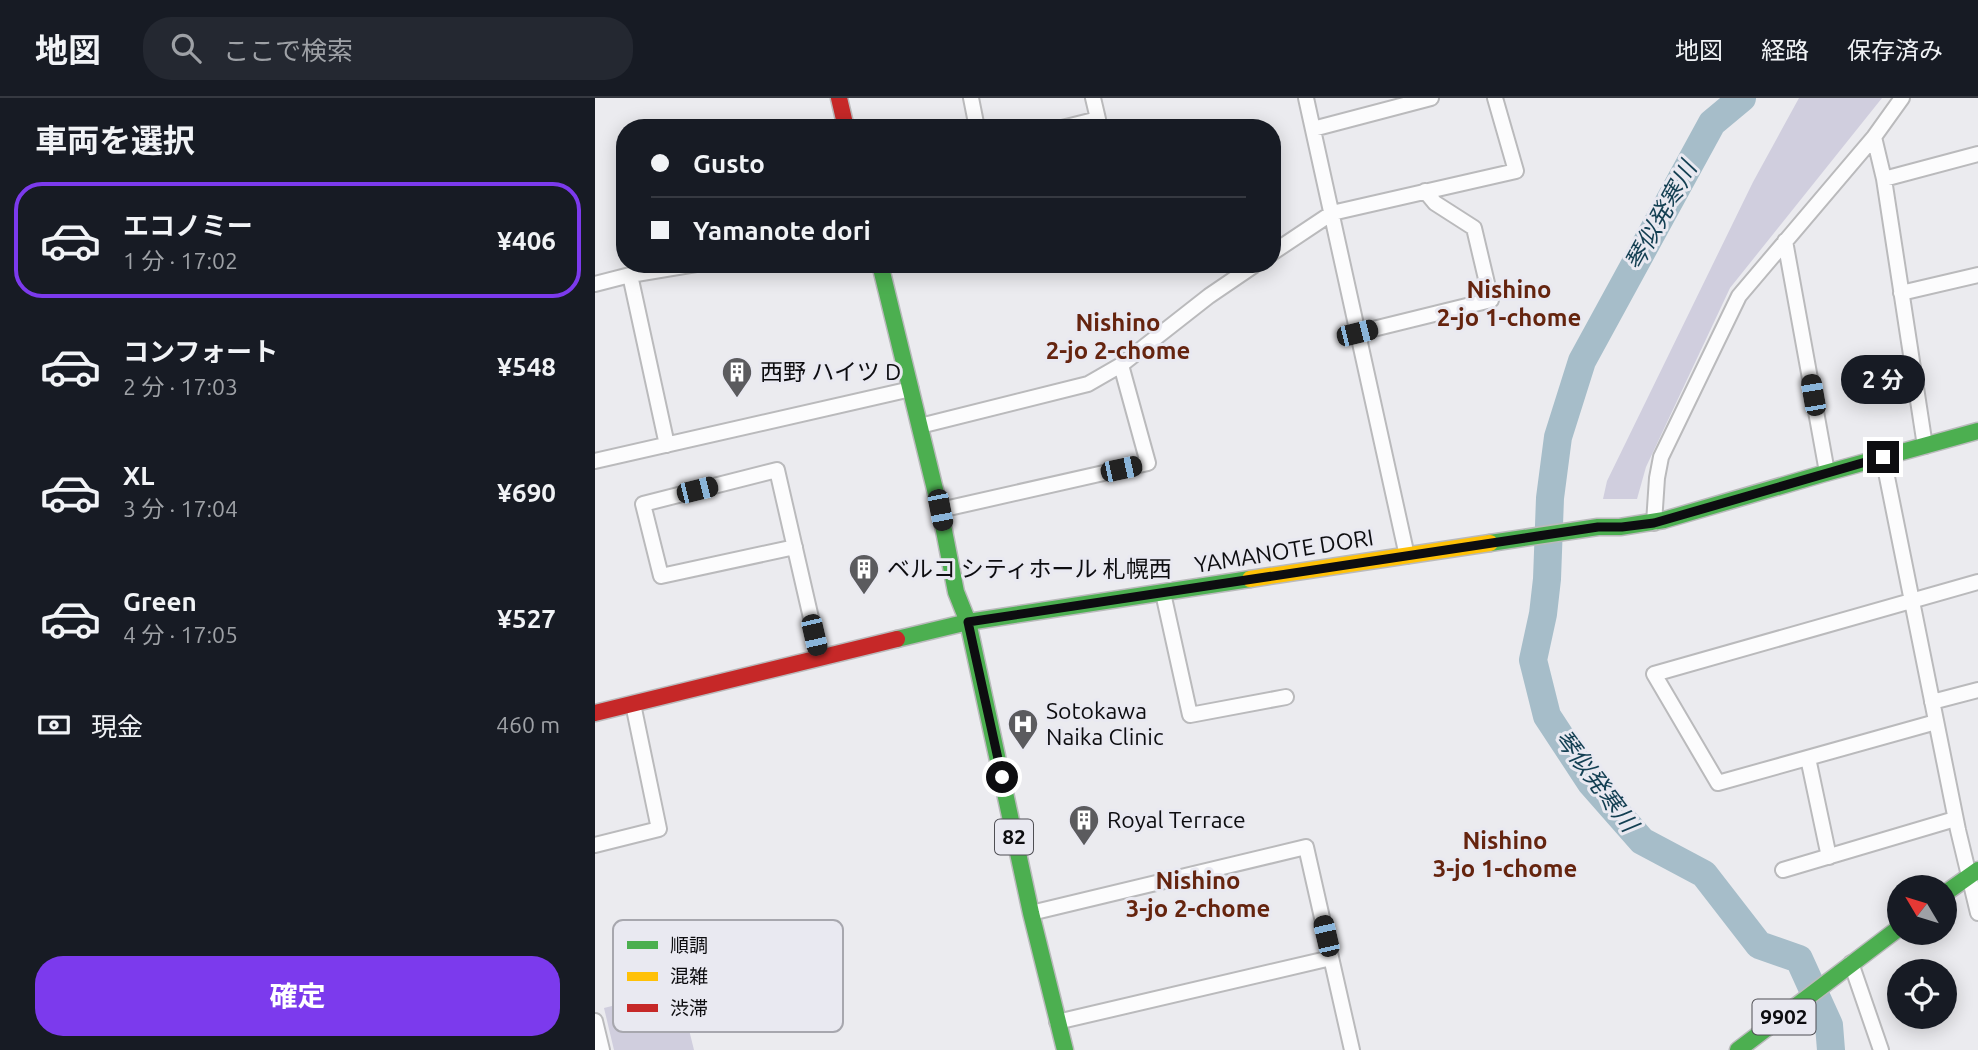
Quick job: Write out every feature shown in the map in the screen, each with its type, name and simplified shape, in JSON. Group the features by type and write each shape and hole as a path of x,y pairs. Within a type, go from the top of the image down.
{"main road":[{"path":"839,98 844,119"},
{"path":"882,273 940,510 956,592 968,622"},
{"name":"YAMANOTE DORI","path":"595,713 968,622 1598,527 1654,523 1978,431"},
{"name":"82","path":"968,622 1031,914 1065,1050"},
{"path":"1957,885 1974,873"},
{"name":"9902","path":"1738,1050 1887,937"}],"street":[{"path":"971,98 975,119"},
{"path":"1093,98 1098,119"},
{"path":"1305,98 1407,556"},
{"path":"1313,129 1431,98"},
{"path":"1281,247 1332,213 1516,171 1496,98"},
{"path":"1654,523 1661,457 1739,296 1874,137 1902,98"},
{"path":"1874,137 1884,179 1925,446"},
{"path":"1884,179 1978,154"},
{"path":"1357,333 1491,300 1474,228 1435,203 1425,191"},
{"path":"1785,240 1826,472"},
{"path":"595,284 642,273"},
{"path":"920,426 1088,384 1121,365 1243,273"},
{"path":"630,275 667,445"},
{"path":"1901,293 1978,275"},
{"path":"940,510 1148,463 1121,365"},
{"path":"595,461 911,389"},
{"path":"1883,457 1955,819 1974,873 1978,913"},
{"path":"795,547 661,576 643,504 778,470 820,657"},
{"path":"1936,722 1718,783 1654,674 1978,582"},
{"path":"1163,593 1190,715 1286,697"},
{"path":"1932,702 1978,690"},
{"path":"595,845 659,828 633,704"},
{"path":"1808,758 1829,857"},
{"path":"1783,870 1955,819"},
{"path":"1031,914 1305,847 1352,1050"},
{"path":"1057,1022 1331,958"},
{"path":"1851,963 1881,1050"},
{"path":"595,1021 602,1050"}],"shaded area":[{"path":"1799,98 1882,98 1730,288 1646,467 1637,499 1603,499 1607,481 1753,182"},
{"path":"613,1006 613,1032 690,1032 694,1050 614,1050 604,1008"}],"waterway":[{"name":"琴似発寒川","path":"1742,98 1712,123 1582,361 1558,437 1550,498 1547,579 1533,660 1547,716 1591,783 1642,841 1704,874 1759,945 1799,959 1829,1025 1831,1050"}],"traffic: fast":[{"path":"882,273 940,510 956,592 968,622 1250,579"},
{"path":"1490,543 1664,520 1978,431"},
{"path":"897,639 968,622 1031,913 1065,1050"},
{"path":"1957,885 1978,870"},
{"path":"1738,1050 1887,937"}],"traffic: slow":[{"path":"1250,579 1490,543"}],"traffic: jam":[{"path":"839,98 844,119"},
{"path":"595,713 897,639"}],"place":[{"name":"西野 ハイツ D","path":"737,399"},
{"name":"ベルコ シティホール 札幌西","path":"864,596"},
{"name":"Sotokawa Naika Clinic","path":"1023,751"},
{"name":"Royal Terrace","path":"1084,847"}],"district":[{"name":"Nishino 2-jo 1-chome","path":"1509,304"},
{"name":"Nishino 2-jo 2-chome","path":"1118,337"},
{"name":"Nishino 3-jo 1-chome","path":"1505,855"},
{"name":"Nishino 3-jo 2-chome","path":"1198,895"}],"route":[{"path":"1002,777 968,622 1598,527 1654,523 1883,457"}]}
